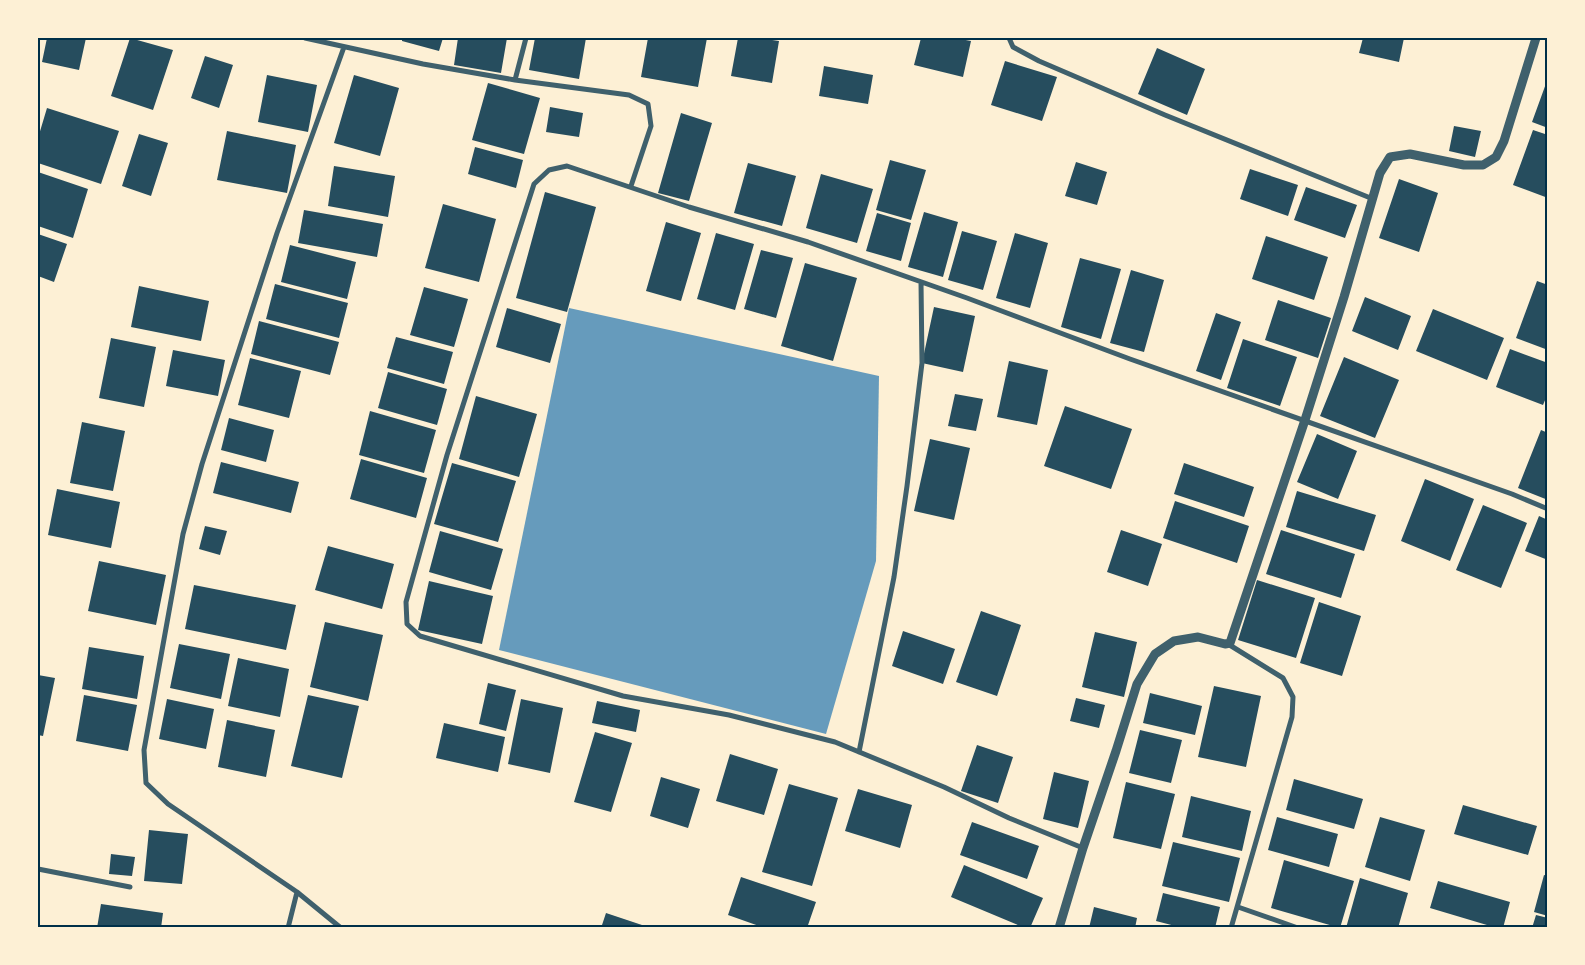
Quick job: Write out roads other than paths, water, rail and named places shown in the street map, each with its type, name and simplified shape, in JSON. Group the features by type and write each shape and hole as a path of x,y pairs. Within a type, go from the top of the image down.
{"street":[{"path":"305,38 423,64 515,80 629,95 648,104 651,126 631,186"},
{"path":"515,80 526,38"},
{"path":"1009,38 1013,46 1039,61 1373,199"},
{"path":"1228,644 1230,643 1283,490 1344,297 1380,173 1390,157 1410,154 1464,165 1483,165 1496,157 1504,141 1536,38"},
{"path":"341,928 297,892 168,804 146,783 144,750 183,534 202,464 274,242 344,47"},
{"path":"1083,848 835,742 729,715 623,696 420,636 407,624 406,602 447,455 534,184 549,170 567,166 690,207 808,242 967,298 1130,359 1512,494 1548,509"},
{"path":"859,752 894,576 904,504 922,363 921,282"},
{"path":"1059,928 1137,684 1155,654 1174,641 1198,637 1228,644 1283,678 1293,697 1292,717 1231,928"},
{"path":"38,869 130,887"},
{"path":"288,928 297,892"},
{"path":"1238,907 1298,928"}],"water":[{"path":"569,308 879,376 876,561 826,734 499,650"}]}
